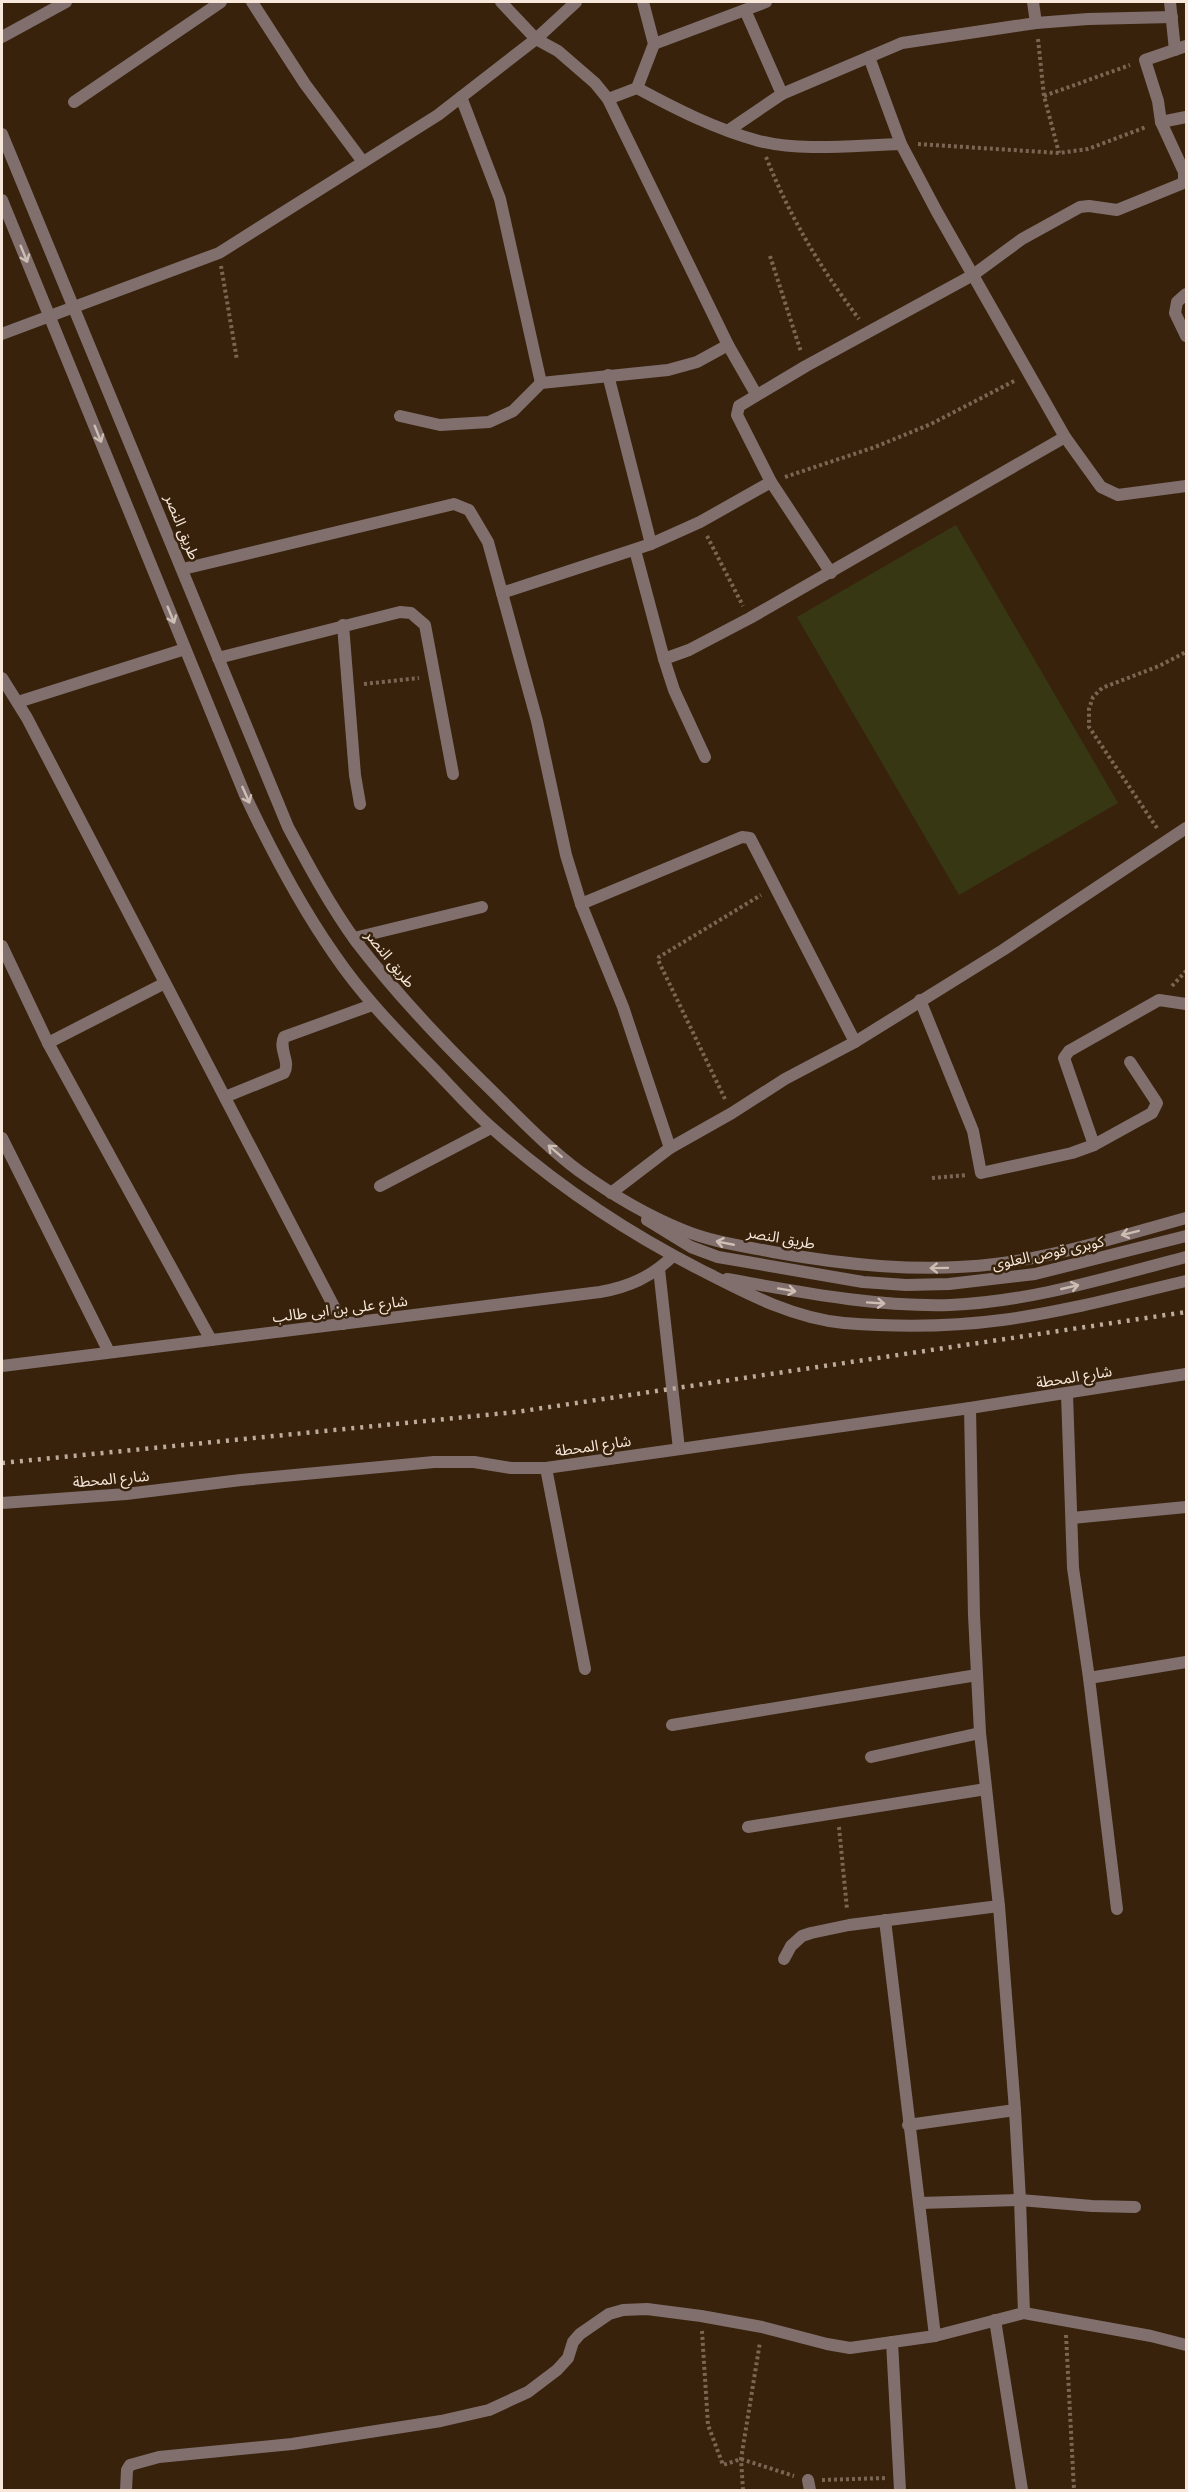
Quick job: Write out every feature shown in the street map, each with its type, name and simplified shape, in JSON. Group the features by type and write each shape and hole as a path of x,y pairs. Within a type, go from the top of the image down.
{"street":[{"path":"2,37 66,2"},
{"path":"74,102 221,2"},
{"path":"252,2 305,84 363,162"},
{"path":"501,2 536,39 558,51 595,83 608,99 728,345 756,394"},
{"path":"2,334 219,253 438,115 536,39 576,2"},
{"path":"608,99 637,88 654,44 643,2"},
{"path":"654,44 766,2"},
{"path":"1033,2 1036,23"},
{"path":"831,573 771,482 736,412 741,403 973,275 1022,239 1080,207 1117,210 1181,184 1184,172 1161,122 1158,101 1145,60 1180,48 1170,2"},
{"path":"745,10 782,94"},
{"path":"729,130 782,94 902,43 1036,23 1172,17"},
{"path":"869,57 901,144 1028,374 1065,437 1101,487 1118,495 1186,486"},
{"path":"637,88 702,122 760,141 815,147 901,144"},
{"path":"461,97 500,198 541,383"},
{"path":"1161,122 1186,117"},
{"name":"طريق النصر","path":"2,134 288,827 319,884 354,938 393,989 537,1135 577,1170 651,1216 716,1242 825,1261 915,1268 956,1268 1038,1257 1186,1218"},
{"path":"2,200 245,795 272,851 323,939 372,1005 491,1128 578,1196 646,1242 754,1297 812,1317 842,1323 929,1326 994,1321 1041,1314 1186,1281"},
{"path":"1186,294 1177,302 1175,314 1186,336"},
{"path":"400,416 440,425 489,422 513,411 541,383 678,368 697,362 728,345"},
{"path":"608,375 651,544"},
{"path":"664,659 689,650 750,618 1065,437"},
{"path":"502,593 651,544 700,522 771,482"},
{"path":"183,569 454,504 469,510 488,542 537,721 566,855 581,904 623,1007 670,1148"},
{"path":"635,550 674,690 705,757"},
{"path":"218,658 343,625 400,612 411,613 425,625 453,774"},
{"path":"343,625 355,775 360,804"},
{"path":"18,702 185,649"},
{"path":"2,678 18,702 343,1324"},
{"path":"611,1192 670,1148 732,1113 785,1079 855,1042 1003,950 1186,828"},
{"path":"581,904 746,836 754,845 774,888 855,1042"},
{"path":"354,938 482,907"},
{"path":"2,946 48,1043 211,1340"},
{"path":"48,1043 165,983"},
{"path":"920,1000 973,1131 981,1173 1072,1153 1094,1145 1152,1113 1157,1103 1130,1062"},
{"path":"1094,1145 1064,1058 1070,1051 1159,1000 1186,1004"},
{"path":"225,1097 284,1073 287,1066 281,1045 284,1037 372,1005"},
{"path":"380,1186 491,1128"},
{"path":"2,1138 109,1352"},
{"name":"كوبرى قوص العلوى","path":"611,1192 666,1233 709,1254 820,1275 906,1285 992,1281 1035,1274 1186,1236"},
{"name":"شارع على بن ابى طالب","path":"2,1366 600,1292 641,1281 673,1256"},
{"path":"714,1277 818,1295 907,1305 951,1305 1040,1294 1186,1257"},
{"path":"659,1269 679,1449"},
{"name":"شارع المحطة","path":"2,1503 126,1494 241,1480 434,1462 474,1462 511,1468 546,1468 1067,1394 1186,1374"},
{"path":"1067,1394 1073,1568 1117,1909"},
{"path":"970,1408 980,1733 999,1906 1015,2110 1024,2313"},
{"path":"546,1468 585,1669"},
{"path":"1072,1518 1186,1507"},
{"path":"1089,1678 1186,1662"},
{"path":"672,1725 977,1675"},
{"path":"871,1757 980,1733"},
{"path":"748,1827 986,1789"},
{"path":"784,1959 791,1946 801,1936 849,1925 999,1906"},
{"path":"885,1920 935,2336"},
{"path":"908,2125 1015,2110"},
{"path":"920,2203 1020,2200 1135,2207"},
{"path":"126,2490 127,2470 130,2465 159,2457 292,2444 441,2421 489,2410 528,2392 550,2376 568,2358 573,2342 580,2334 609,2314 623,2310 647,2310 701,2316 762,2327 850,2348 935,2336 1024,2313 1065,2319 1186,2345"},
{"path":"995,2320 1022,2490"},
{"path":"892,2342 899,2484"}],"path":[{"path":"1036,23 1044,96 1059,153"},
{"path":"1044,96 1145,60"},
{"path":"901,144 1059,153 1088,149 1108,143 1161,122"},
{"path":"760,141 784,200 824,272 868,332"},
{"path":"219,253 237,360"},
{"path":"770,256 792,330 806,366"},
{"path":"771,482 874,447 931,424 1028,374"},
{"path":"700,522 750,618"},
{"path":"1167,842 1089,727 1089,709 1093,698 1102,688 1159,666 1186,652"},
{"path":"349,686 435,676"},
{"path":"732,1113 658,960 659,957 774,888"},
{"path":"932,1178 981,1173"},
{"path":"837,1814 849,1925"},
{"path":"701,2316 708,2425 723,2465 741,2459 809,2485 899,2484"},
{"path":"1065,2319 1074,2490"},
{"path":"743,2490 741,2459 762,2327"}],"shaded area":[{"path":"956,525 1118,803 959,895 797,617"}],"railway":[{"path":"2,1463 516,1412 1186,1312"}]}
